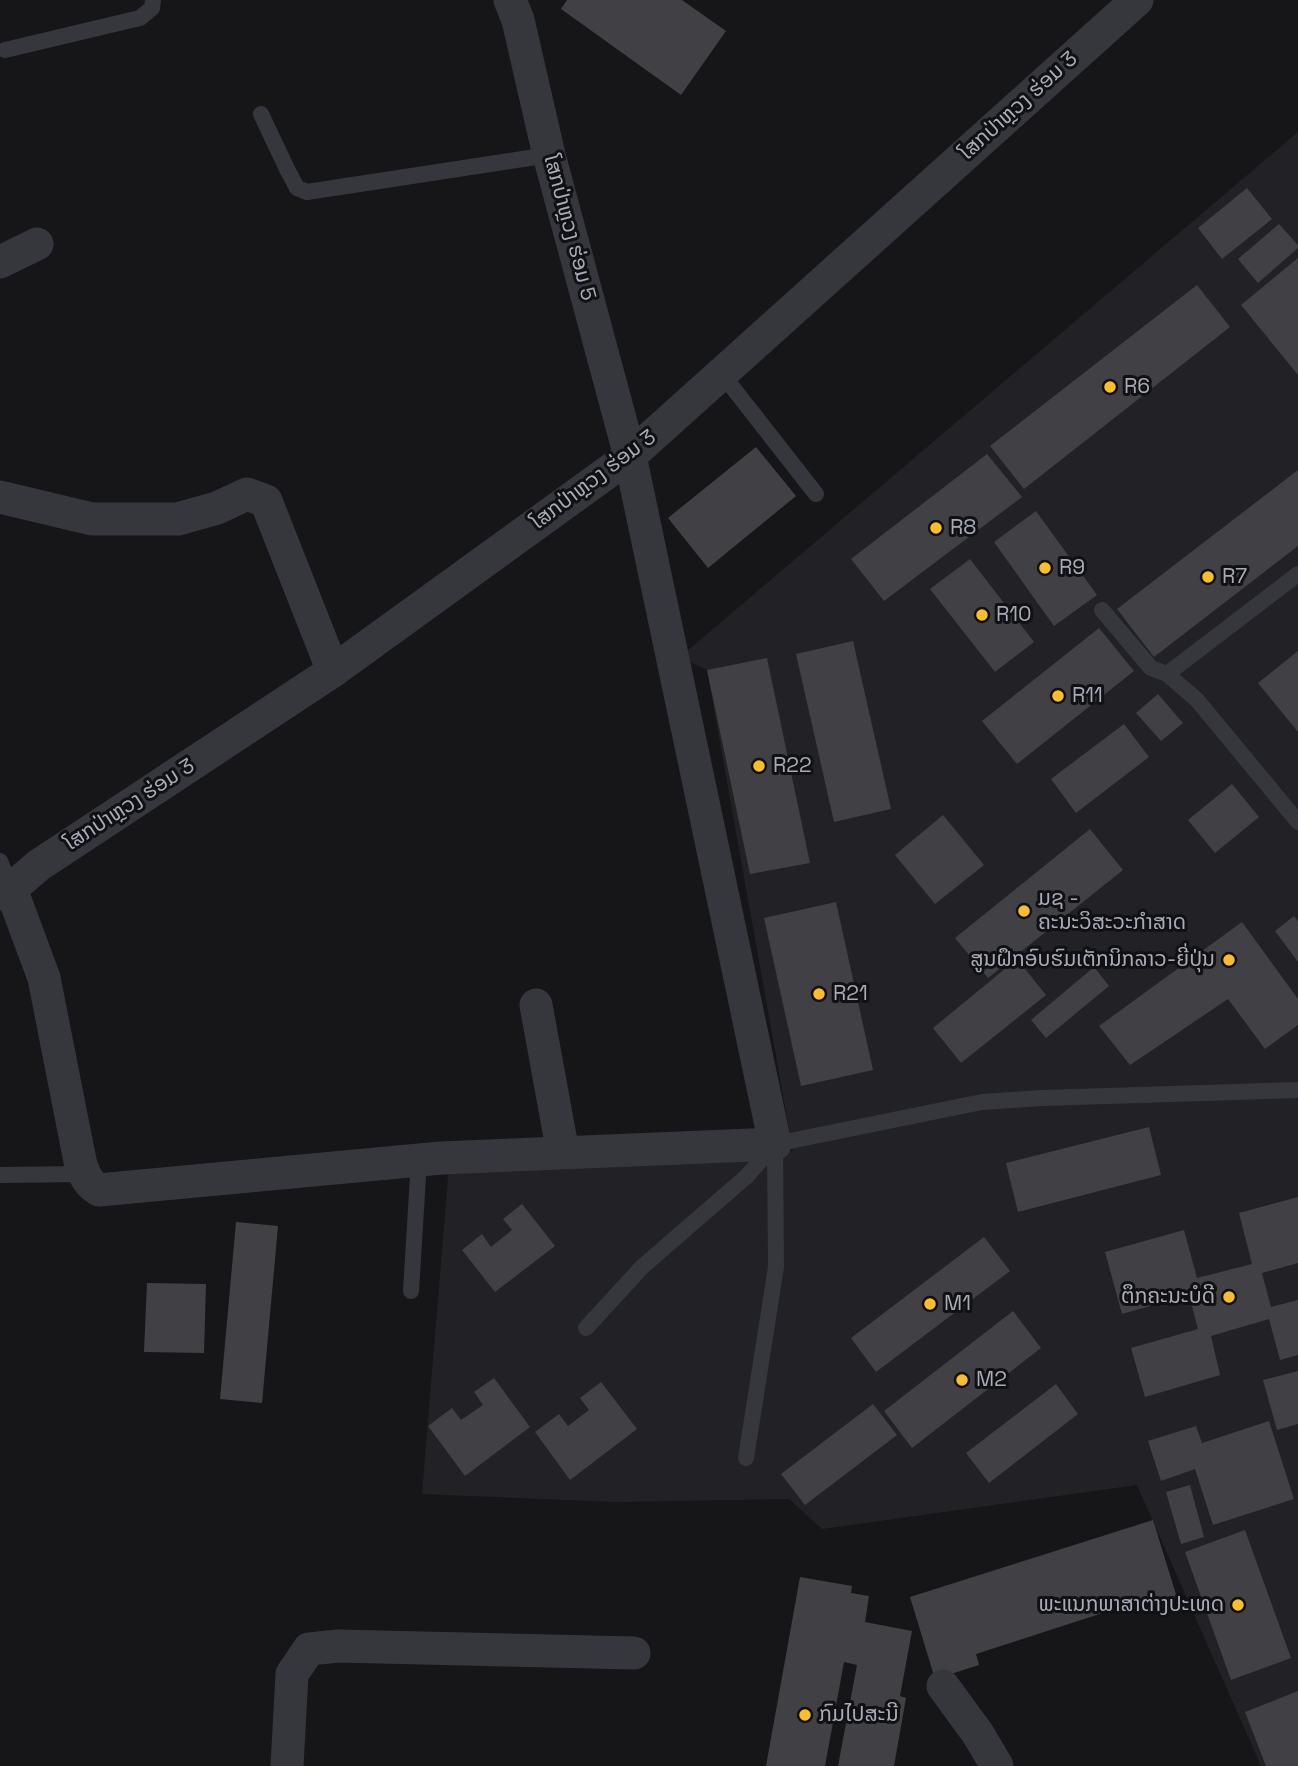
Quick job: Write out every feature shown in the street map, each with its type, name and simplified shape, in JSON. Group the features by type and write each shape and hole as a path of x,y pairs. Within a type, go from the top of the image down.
{"street":[{"name":"ໂສກປ່າຫຼວງ ຮ່ອມ 5","path":"510,0 518,20 549,155 630,456 775,1144"},
{"name":"ໂສກປ່າຫຼວງ ຮ່ອມ 3","path":"4,881 38,865 333,671 630,456 1137,0"},
{"path":"0,262 37,244"},
{"path":"0,497 92,519 178,519 217,508 247,494 266,501 333,671"},
{"path":"4,881 44,978 80,1161 91,1185 99,1190 419,1160 775,1144"},
{"path":"536,1005 564,1153"},
{"path":"288,1766 292,1674 309,1649 351,1646 635,1653"},
{"path":"943,1686 975,1750 997,1766"}],"lane":[{"path":"5,50 140,18 152,8 153,0"},
{"path":"261,114 297,188 307,192 549,155"},
{"path":"722,374 816,494"},
{"path":"1167,674 1298,574"},
{"path":"1101,610 1151,668 1167,674 1197,700 1298,822"},
{"path":"586,1328 642,1267 747,1176 775,1144 982,1102 1298,1090"},
{"path":"746,1458 776,1267 775,1144"},
{"path":"411,1291 419,1160"},
{"path":"0,1175 84,1174"}],"shaded area":[{"name":"ມຊ - ຄະນະວິສະວະກຳສາດ","path":"1298,132 1298,1766 1261,1766 1137,1485 822,1529 789,1499 615,1502 422,1494 449,1166 793,1151 707,670 680,657"}],"building":[{"path":"567,0 682,0 726,31 681,95 561,9"},
{"path":"1247,188 1272,219 1222,259 1198,228"},
{"path":"1279,224 1298,248 1258,283 1238,259"},
{"path":"1298,258 1298,375 1241,305"},
{"name":"R6","path":"1197,285 1230,327 1024,489 990,446"},
{"path":"756,447 796,496 708,568 668,518"},
{"name":"R8","path":"987,454 1022,497 884,601 851,559"},
{"name":"R7","path":"1298,470 1298,546 1154,657 1117,609"},
{"name":"R9","path":"1036,511 1097,595 1054,626 994,542"},
{"name":"R10","path":"970,559 1034,642 995,672 930,589"},
{"name":"R11","path":"1099,628 1134,671 1017,764 982,721"},
{"path":"853,641 891,809 834,822 796,654"},
{"path":"1298,651 1298,732 1258,683"},
{"name":"R22","path":"767,658 810,863 750,874 707,670"},
{"path":"1158,694 1183,723 1161,741 1136,713"},
{"path":"1124,724 1149,757 1076,813 1051,779"},
{"path":"1232,784 1259,817 1215,853 1188,820"},
{"path":"943,815 984,865 935,904 895,855"},
{"path":"1090,829 1123,870 988,978 955,938"},
{"name":"R21","path":"836,902 873,1070 801,1086 764,918"},
{"path":"1294,916 1298,921 1298,962 1275,931"},
{"name":"ສູນຝຶກອົບຮົມເຕັກນິກລາວ-ຍີ່ປຸ່ນ","path":"1242,922 1298,999 1298,1025 1265,1049 1228,999 1130,1065 1099,1026"},
{"path":"1017,959 1046,995 961,1063 933,1028"},
{"path":"1094,967 1109,986 1046,1038 1031,1020"},
{"path":"1149,1127 1161,1175 1018,1212 1006,1163"},
{"name":"ຕຶກຄະນະບໍດີ","path":"1298,1197 1298,1263 1262,1273 1271,1307 1298,1300 1298,1355 1280,1360 1269,1319 1211,1336 1220,1375 1145,1397 1131,1348 1198,1329 1189,1295 1122,1314 1105,1252 1184,1230 1197,1278 1252,1264 1239,1213"},
{"path":"522,1204 555,1246 495,1292 462,1250 482,1234 491,1247 512,1230 503,1219"},
{"path":"236,1222 278,1226 262,1403 220,1399"},
{"name":"M1","path":"984,1237 1010,1271 876,1372 851,1338"},
{"path":"147,1283 206,1284 204,1353 144,1352"},
{"name":"M2","path":"1013,1311 1041,1348 912,1448 884,1411"},
{"path":"1298,1371 1298,1424 1277,1430 1263,1380"},
{"path":"494,1378 530,1427 465,1476 428,1426 452,1408 461,1420 483,1405 474,1392"},
{"path":"601,1382 637,1429 570,1480 535,1432 559,1414 568,1426 589,1410 580,1398"},
{"path":"1056,1384 1078,1414 989,1483 966,1453"},
{"path":"873,1404 897,1435 805,1505 781,1474"},
{"path":"1269,1421 1294,1499 1213,1525 1195,1469 1161,1481 1148,1441 1196,1426 1202,1443"},
{"path":"1190,1485 1204,1537 1181,1544 1166,1492"},
{"path":"1153,1520 1179,1604 1151,1613 1146,1599 976,1654 979,1665 935,1679 910,1597"},
{"name":"ພະແນກພາສາຕ່າງປະເທດ","path":"1245,1530 1291,1658 1231,1680 1185,1552"},
{"name":"ກົມໄປສະນີ","path":"800,1577 852,1586 851,1593 869,1596 865,1622 912,1631 900,1696 906,1698 894,1766 838,1766 857,1665 844,1662 825,1766 766,1766"},
{"path":"1298,1691 1298,1766 1266,1766 1245,1712"}],"place":[{"name":"R6","path":"1110,387"},
{"name":"R8","path":"936,528"},
{"name":"R9","path":"1045,568"},
{"name":"R7","path":"1208,577"},
{"name":"R10","path":"982,615"},
{"name":"R11","path":"1058,696"},
{"name":"R22","path":"759,766"},
{"name":"ມຊ - ຄະນະວິສະວະກຳສາດ","path":"1024,911"},
{"name":"ສູນຝຶກອົບຮົມເຕັກນິກລາວ-ຍີ່ປຸ່ນ","path":"1229,960"},
{"name":"R21","path":"819,994"},
{"name":"ຕຶກຄະນະບໍດີ","path":"1229,1297"},
{"name":"M1","path":"930,1304"},
{"name":"M2","path":"962,1380"},
{"name":"ພະແນກພາສາຕ່າງປະເທດ","path":"1238,1605"},
{"name":"ກົມໄປສະນີ","path":"805,1715"}]}
